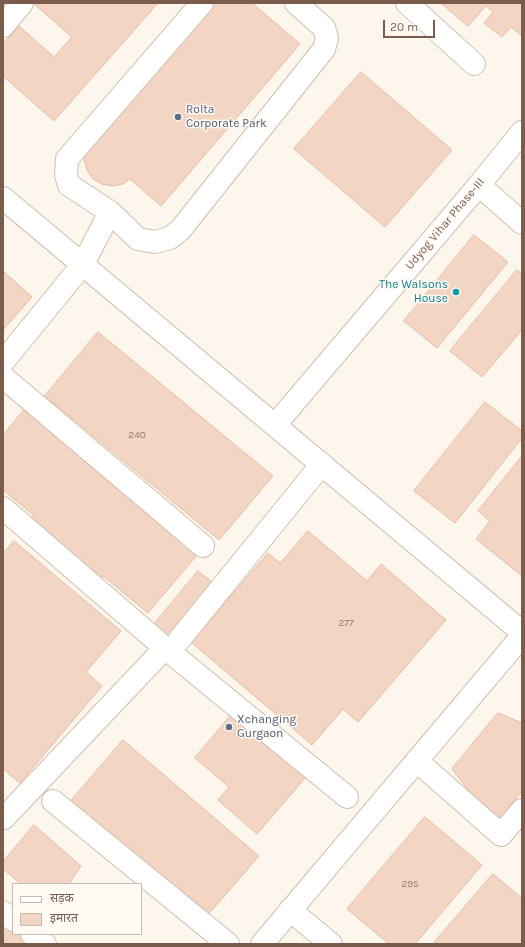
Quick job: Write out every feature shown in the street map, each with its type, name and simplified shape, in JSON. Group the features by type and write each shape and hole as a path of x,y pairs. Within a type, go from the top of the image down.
{"lane":[{"path":"3,26 22,3"},
{"path":"202,3 67,159 66,175 70,185 110,212 138,239 155,242 170,238 181,229 324,49 327,38 324,28 296,3"},
{"path":"407,3 474,64"},
{"name":"Udyog Vihar Phase-III","path":"274,425 479,185 522,132"},
{"path":"479,185 522,223"},
{"path":"3,198 522,632"},
{"path":"3,362 83,264 110,212"},
{"path":"3,377 204,546"},
{"path":"4,818 172,644 322,464"},
{"path":"3,508 172,644 347,797"},
{"path":"262,944 522,636"},
{"path":"417,761 501,835 522,810"},
{"path":"53,801 228,944"},
{"path":"290,910 331,944"},
{"path":"3,912 12,919"},
{"path":"33,935 45,944"}],"building":[{"path":"158,3 54,121 3,76 3,44 19,26 54,57 72,37 34,4"},
{"path":"213,3 252,3 300,44 161,206 130,179 123,184 113,186 102,184 93,179 87,170 84,159 86,149"},
{"path":"441,3 522,3 522,36 511,27 502,37 484,23 493,12 486,6 468,26"},
{"path":"361,72 452,150 385,227 294,149"},
{"name":"The Walsons House","path":"474,235 508,262 437,348 404,321"},
{"path":"517,270 522,274 522,330 482,377 450,351"},
{"path":"3,271 32,297 3,330"},
{"path":"98,332 273,476 219,540 45,396"},
{"path":"485,402 522,431 522,438 455,523 414,491"},
{"path":"30,403 203,548 148,613 103,576 97,583 26,524 33,515 3,490 3,435"},
{"path":"522,456 522,576 476,539 490,521 478,511"},
{"path":"308,531 367,581 381,564 446,620 358,722 343,709 312,745 191,642 268,553 280,563"},
{"path":"14,541 121,631 86,672 102,686 20,783 3,769 3,554"},
{"path":"198,571 217,586 170,644 151,628"},
{"path":"498,713 522,723 522,791 497,822 486,813 452,769"},
{"path":"232,714 306,777 257,834 218,800 229,787 195,758"},
{"path":"123,740 259,856 207,916 71,801"},
{"path":"425,817 482,865 415,944 389,944 347,909"},
{"path":"34,825 81,866 70,883 20,883 3,869 3,862"},
{"path":"493,874 522,898 522,944 433,944"},
{"path":"11,923 12,935 26,935 38,944 3,944 3,930"}],"place":[{"name":"Rolta Corporate Park","path":"178,117"},
{"name":"The Walsons House","path":"456,292"},
{"name":"Xchanging Gurgaon","path":"229,727"}]}
